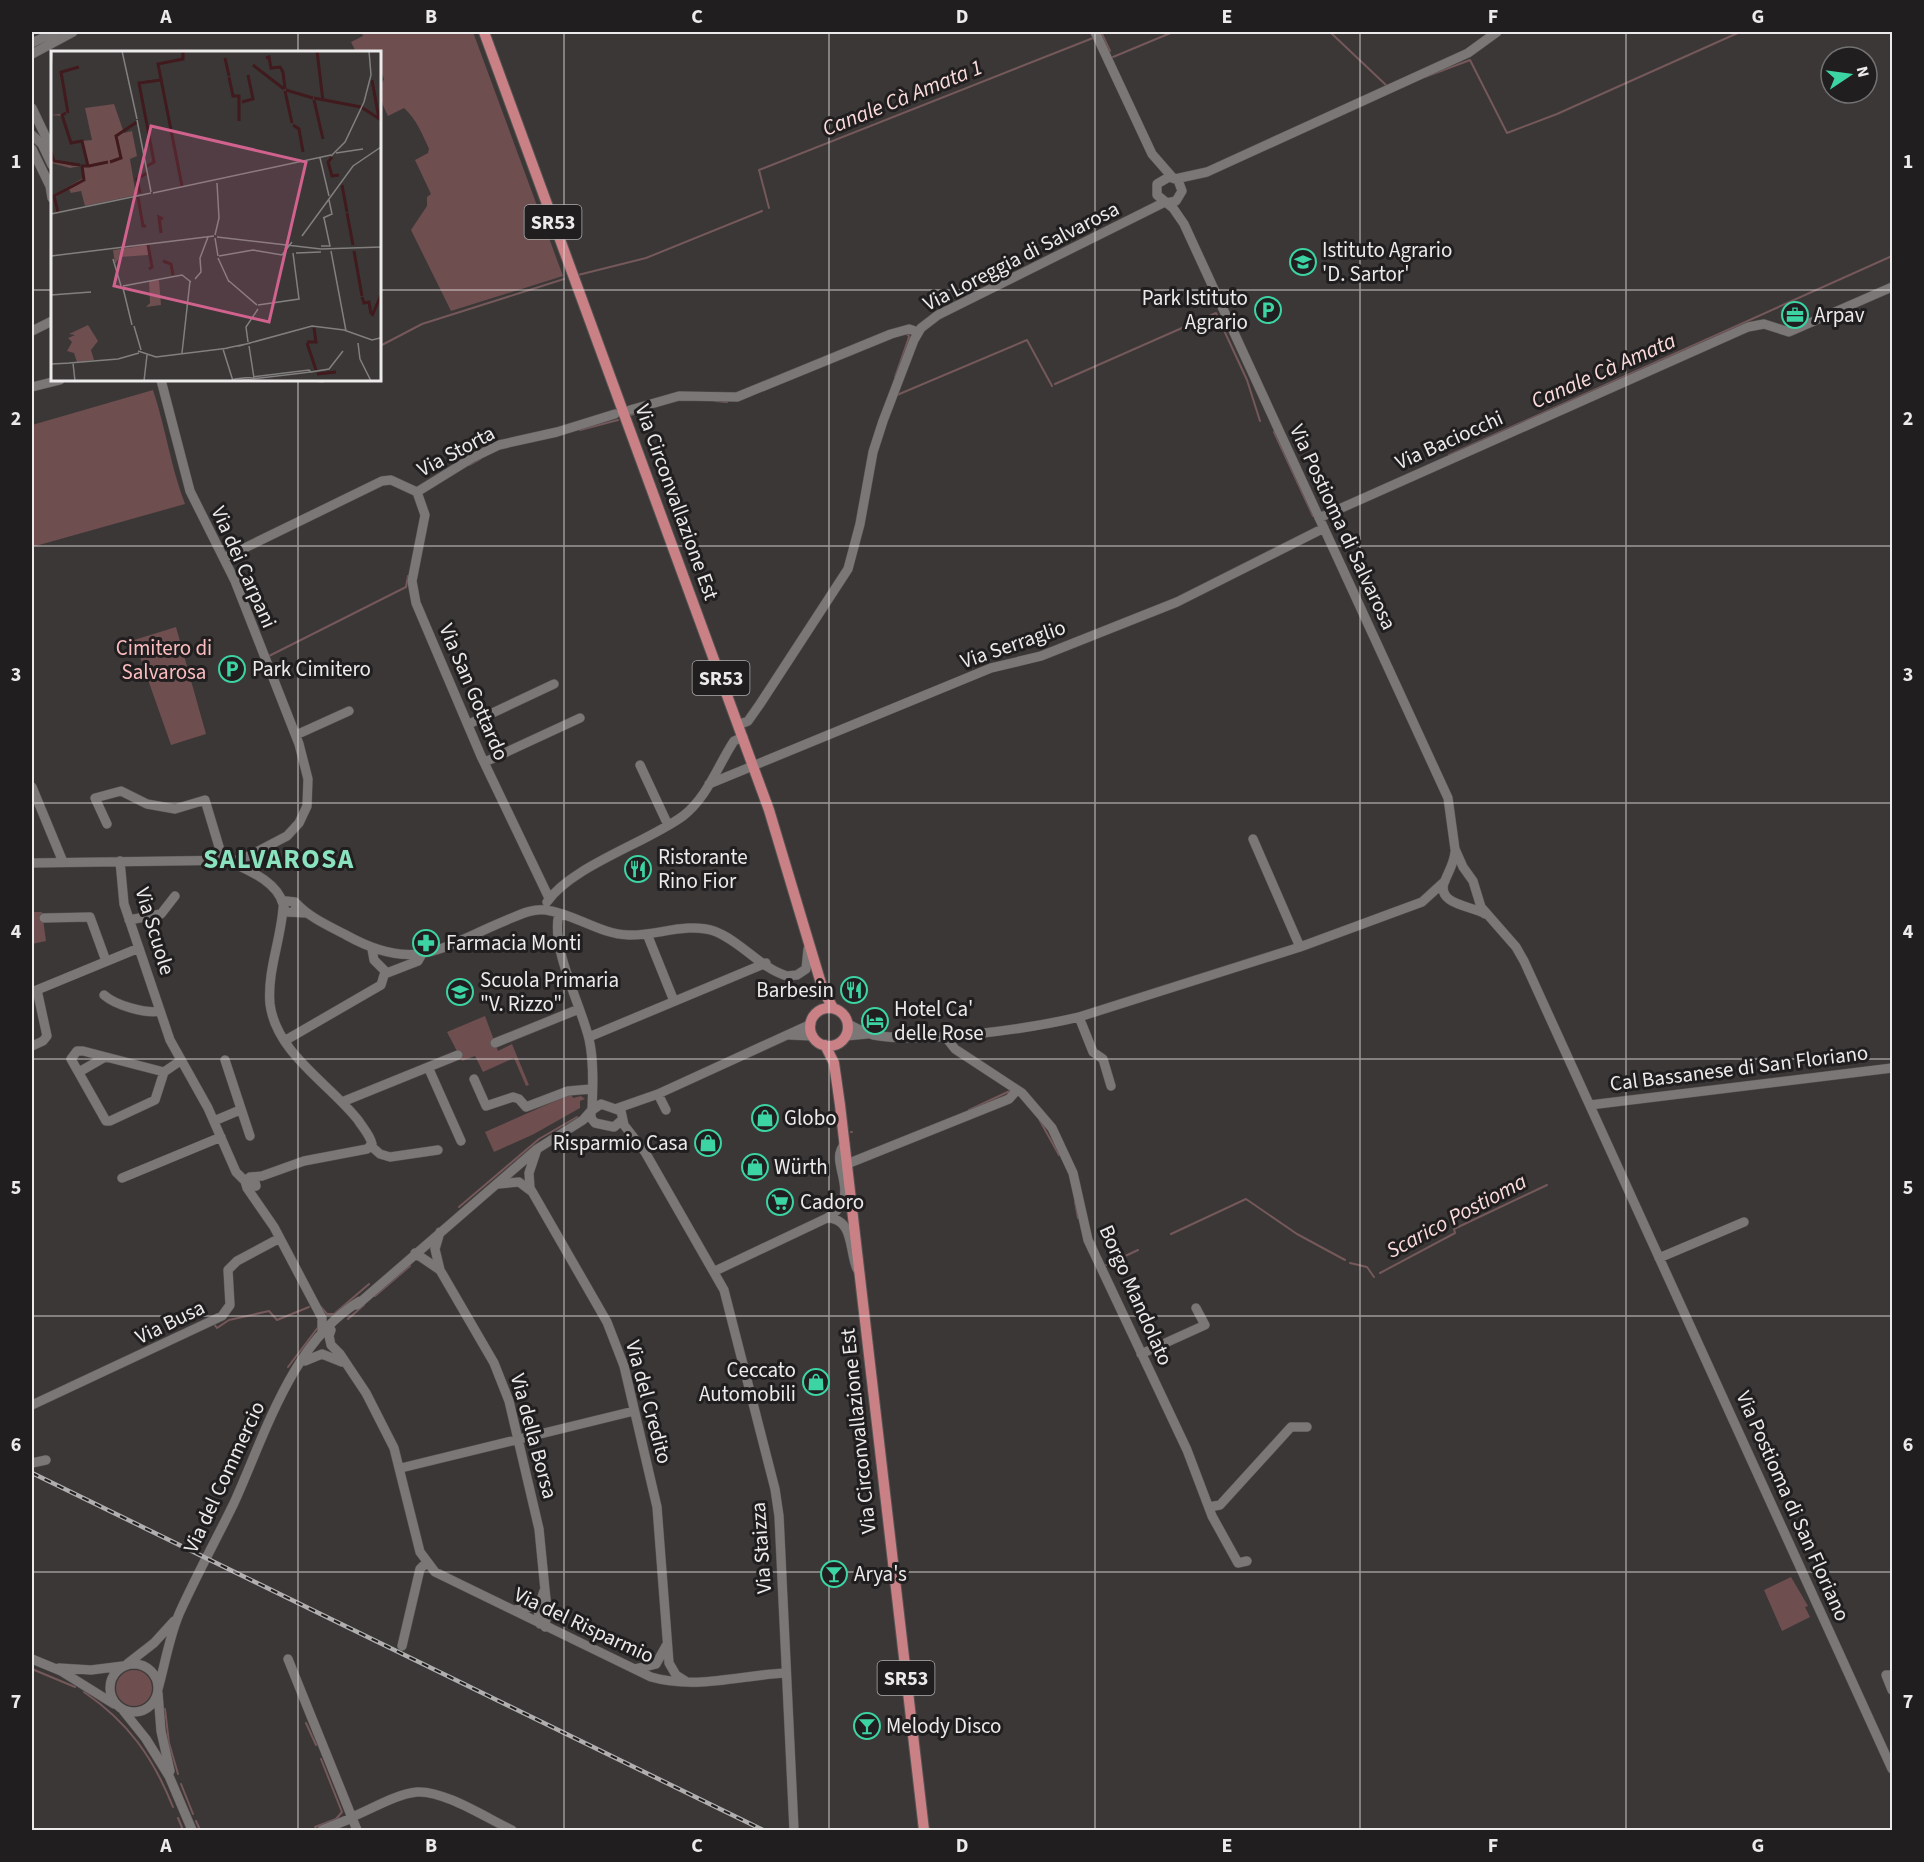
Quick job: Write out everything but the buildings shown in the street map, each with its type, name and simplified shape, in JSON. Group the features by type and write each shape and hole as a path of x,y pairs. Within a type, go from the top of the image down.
{"main road":[{"name":"Via Circonvallazione Est","path":"483,32 778,835 828,1009"},
{"path":"828,1009 843,1014 845,1034 834,1063 825,1045 813,1036 810,1024 816,1014 828,1009"},
{"path":"825,1045 845,1034"},
{"name":"Via Circonvallazione Est","path":"834,1063 924,1830"}],"street":[{"path":"32,43 55,32"},
{"path":"32,54 73,32"},
{"path":"1095,32 1152,154 1157,188 1166,203 1176,201 1181,194 1208,172"},
{"path":"1157,188 1166,177 1174,178 1208,172 1429,72 1468,53 1497,32"},
{"path":"32,108 51,148"},
{"path":"32,136 42,144 51,163"},
{"path":"32,149 51,192"},
{"path":"1152,154 1181,185 1181,194"},
{"name":"Via Loreggia di Salvarosa","path":"1149,210 1157,188"},
{"name":"Via Postioma di Salvarosa","path":"1181,194 1184,224"},
{"name":"Via Loreggia di Salvarosa","path":"738,725 751,717 848,569 858,537 873,452 918,332 938,315 1166,203"},
{"name":"Via Postioma di Salvarosa","path":"1166,203 1184,224 1448,798 1455,849 1473,881 1485,915 1522,957 1590,1105"},
{"name":"Via Baciocchi","path":"1319,518 1743,329 1761,324 1789,332 1893,287"},
{"path":"32,331 51,322"},
{"path":"630,410 679,396 737,397 902,331 912,329 918,332"},
{"path":"32,387 56,381"},
{"name":"Via dei Carpani","path":"160,381 190,491 224,558 296,735 308,779 306,808 291,833 246,863"},
{"name":"Via Storta","path":"224,558 382,480 391,480 417,492 472,458 499,446 557,432 615,414"},
{"name":"Via San Gottardo","path":"417,492 424,506 425,517 412,581 413,595 484,762 549,898"},
{"name":"Via Serraglio","path":"709,784 991,668 1041,656 1185,598 1323,528"},
{"path":"468,724 554,684"},
{"path":"296,735 349,711"},
{"path":"484,762 580,718"},
{"path":"545,910 549,898 578,876 689,811 709,784 734,742 742,737"},
{"path":"640,765 668,825"},
{"path":"32,787 63,862"},
{"path":"107,824 96,798 121,791 147,804 175,809 205,800 226,861"},
{"path":"1253,839 1300,947"},
{"name":"Via Postioma di Salvarosa","path":"1446,879 1455,849"},
{"path":"32,863 120,861 246,863 290,906 372,949 395,955 422,954 446,948 525,913 545,910 616,933 647,933 695,928 710,930 736,941 778,972 790,976 804,971 808,963 808,938"},
{"name":"Via Scuole","path":"120,861 123,895 129,920 160,1011 180,1061 213,1121 236,1172 252,1183 262,1207 323,1322 330,1344 370,1401 394,1448 401,1468 419,1549 426,1563"},
{"path":"1422,902 1456,872 1467,874"},
{"path":"1446,879 1444,894 1456,903"},
{"path":"845,1034 944,1035 1052,1023 1079,1017 1300,947 1422,902 1456,903 1469,900 1475,890"},
{"path":"129,920 161,914 175,896"},
{"name":"Via Postioma di Salvarosa","path":"1456,903 1485,915"},
{"path":"290,906 281,928 270,998 273,1015 286,1040 303,1067 342,1102 370,1137 371,1146 380,1154 390,1156 438,1150"},
{"path":"559,914 559,935 568,979 589,1037 591,1110 595,1123 628,1131"},
{"path":"44,918 91,917 106,962"},
{"path":"647,933 674,1001"},
{"path":"32,1046 44,1041 47,1036 34,991 139,948"},
{"path":"372,949 371,955 385,972"},
{"path":"385,972 416,962 422,954"},
{"path":"589,1037 766,963"},
{"path":"286,1040 381,985 385,972"},
{"path":"104,995 121,1003 152,1012 160,1011"},
{"path":"495,1043 579,1009"},
{"path":"1079,1017 1093,1052 1103,1059 1112,1086"},
{"path":"614,1127 621,1115 635,1103 810,1024"},
{"path":"786,1035 813,1036"},
{"name":"Borgo Mandolato","path":"944,1035 955,1049 1017,1090 1038,1109 1053,1128 1073,1173 1089,1240 1187,1450 1209,1507 1238,1563 1247,1561"},
{"path":"164,1072 77,1051 70,1059 106,1121 155,1100 164,1072 180,1061"},
{"path":"342,1102 458,1055"},
{"path":"79,1072 105,1057"},
{"path":"225,1060 250,1136"},
{"path":"428,1067 461,1141"},
{"name":"Cal Bassanese di San Floriano","path":"1590,1105 1893,1068"},
{"path":"474,1079 486,1106 513,1097 519,1098 526,1107 568,1090 591,1089"},
{"path":"591,1089 598,1100 621,1115"},
{"path":"847,1164 1009,1099 1017,1090"},
{"path":"658,1094 666,1110"},
{"path":"591,1110 600,1104 607,1105"},
{"name":"Via Postioma di San Floriano","path":"1590,1105 1893,1769"},
{"path":"213,1121 240,1110"},
{"name":"Via del Commercio","path":"327,1331 537,1149 574,1126 591,1110"},
{"name":"Via Staizza","path":"621,1115 628,1131 647,1155 715,1271 732,1313 777,1501 794,1830"},
{"name":"Via del Commercio","path":"574,1126 595,1123"},
{"path":"122,1178 222,1139"},
{"path":"715,1271 827,1218 840,1209 844,1201 840,1154 845,1144"},
{"path":"252,1183 304,1161 371,1146"},
{"path":"493,1187 509,1182 528,1184 537,1149"},
{"name":"Via del Credito","path":"517,1166 614,1337 624,1365 658,1513 669,1663"},
{"path":"827,1218 836,1219 845,1226 852,1257 860,1275"},
{"path":"1659,1258 1744,1222"},
{"name":"Via della Borsa","path":"440,1232 435,1246 441,1272 500,1376 519,1439 537,1520 548,1610 542,1625"},
{"name":"Via Busa","path":"32,1405 222,1316 230,1305 228,1270 237,1261 280,1238"},
{"path":"418,1251 429,1251 436,1258"},
{"name":"Via della Borsa","path":"418,1251 441,1272"},
{"name":"Via del Commercio","path":"158,1690 179,1614 233,1505 269,1419 303,1361 334,1320 360,1301"},
{"path":"1141,1354 1205,1325 1196,1308"},
{"path":"318,1312 334,1320"},
{"path":"303,1361 326,1354 348,1367"},
{"path":"401,1468 634,1411"},
{"path":"1209,1507 1220,1505 1291,1427 1306,1427"},
{"path":"32,1463 46,1460"},
{"path":"402,1646 418,1588 421,1568 426,1563"},
{"name":"Via del Risparmio","path":"426,1563 439,1575 632,1669 661,1680 690,1683 786,1673"},
{"path":"418,1588 439,1575"},
{"name":"Via della Borsa","path":"542,1625 537,1613 544,1589"},
{"path":"508,1609 525,1609 541,1599"},
{"name":"Via del Commercio","path":"126,1665 154,1643 179,1614"},
{"name":"Via del Credito","path":"658,1661 666,1644"},
{"path":"32,1659 51,1666 120,1708 134,1713 143,1711 153,1703 158,1690"},
{"path":"288,1659 357,1830"},
{"path":"632,1669 648,1668 658,1661 661,1680"},
{"path":"661,1680 668,1673 669,1663"},
{"path":"669,1663 678,1676 690,1683"},
{"path":"126,1665 115,1672 110,1686 111,1696 149,1743 174,1785"},
{"path":"51,1666 87,1670 142,1665 150,1670 156,1678 162,1738 174,1785 192,1830"},
{"path":"1893,1676 1886,1675 1893,1690"},
{"path":"322,1830 408,1794 425,1792 440,1796 512,1830"}],"green space":[{"path":"361,32 473,32 563,276 451,311 411,230 427,206 427,197 431,194 415,160 428,153 429,149 415,122 404,108 388,116 381,96 384,79 381,72 381,51 356,51 351,42 363,36"},
{"path":"153,390 185,504 32,547 32,425"},
{"name":"Cimitero di Salvarosa","path":"176,627 206,734 171,745 134,640"},
{"path":"32,912 42,912 46,941 32,944"},
{"path":"485,1016 498,1051 512,1044 529,1085 526,1086 514,1058 483,1072 475,1056 462,1061 447,1032"},
{"path":"571,1094 573,1098 581,1096 585,1099 580,1101 580,1108 534,1134 494,1152 485,1132"},
{"path":"1791,1577 1808,1606 1805,1607 1810,1617 1782,1631 1764,1590"},
{"path":"134,1670 147,1675 152,1688 147,1701 134,1706 121,1701 116,1688 121,1675"}],"waterway":[{"name":"Canale Cà Amata 1","path":"1113,57 1173,32"},
{"name":"Canale Cà Amata 1","path":"1330,32 1387,86"},
{"name":"Canale Cà Amata 1","path":"1425,77 1470,60 1507,133 1557,114 1740,32"},
{"name":"Canale Cà Amata 1","path":"1102,34 1110,51"},
{"name":"Canale Cà Amata 1","path":"769,208 759,170 1093,38"},
{"name":"Canale Cà Amata 1","path":"578,275 646,258 762,211"},
{"name":"Canale Cà Amata","path":"1449,455 1892,256"},
{"name":"Canale Cà Amata 1","path":"381,345 422,324 564,279"},
{"name":"Canale Cà Amata","path":"1055,384 1216,313 1247,380 1260,421"},
{"name":"Canale Cà Amata","path":"895,377 909,336 905,333"},
{"name":"Canale Cà Amata","path":"897,395 1027,340 1052,386"},
{"name":"Canale Cà Amata 1","path":"317,381 324,381"},
{"name":"Canale Cà Amata","path":"715,401 727,402"},
{"name":"Canale Cà Amata","path":"631,415 642,411"},
{"name":"Canale Cà Amata","path":"580,430 618,420"},
{"name":"Canale Cà Amata","path":"1274,432 1313,516"},
{"name":"Canale Cà Amata","path":"469,465 480,459"},
{"name":"Canale Cà Amata","path":"269,656 406,587 408,576"},
{"name":"Scarico Postioma","path":"969,1110 1012,1090"},
{"name":"Scarico Postioma","path":"459,1207 539,1139 577,1117"},
{"name":"Scarico Postioma","path":"1039,1119 1059,1155"},
{"name":"Scarico Postioma","path":"1380,1273 1455,1233 1454,1229 1547,1185"},
{"name":"Scarico Postioma","path":"1171,1234 1246,1199 1297,1234 1345,1260"},
{"name":"Scarico Postioma","path":"1075,1202 1078,1218"},
{"name":"Scarico Postioma","path":"1094,1242 1097,1250"},
{"name":"Scarico Postioma","path":"1104,1266 1138,1250"},
{"name":"Scarico Postioma","path":"1350,1263 1367,1267 1374,1277"},
{"path":"375,1296 410,1266"},
{"name":"Scarico Postioma","path":"321,1307 327,1314 334,1314 369,1284"},
{"path":"348,1319 364,1305"},
{"name":"Scarico Postioma","path":"214,1324 217,1328 229,1320 269,1311 277,1320 309,1307"},
{"path":"288,1367 319,1326"},
{"path":"32,1669 75,1687"},
{"path":"84,1692 114,1716 138,1742 157,1772 173,1807"},
{"path":"165,1709 169,1743 178,1774"},
{"path":"306,1723 316,1745"},
{"path":"315,1827 336,1819 342,1812 321,1759"},
{"path":"181,1784 193,1814"},
{"path":"178,1818 183,1830"},
{"path":"196,1821 200,1830"}],"railway":[{"path":"32,1473 763,1830"}],"place":[{"name":"Istituto Agrario 'D. Sartor'","path":"1303,262"},
{"name":"Park Istituto Agrario","path":"1268,310"},
{"name":"Arpav","path":"1795,315"},
{"name":"Park Cimitero","path":"232,669"},
{"name":"Ristorante Rino Fior","path":"638,869"},
{"name":"Farmacia Monti","path":"426,943"},
{"name":"Barbesin","path":"854,990"},
{"name":"Scuola Primaria \"V. Rizzo\"","path":"460,992"},
{"name":"Hotel Ca' delle Rose","path":"875,1021"},
{"name":"Globo","path":"765,1118"},
{"name":"Risparmio Casa","path":"708,1143"},
{"name":"Würth","path":"755,1167"},
{"name":"Cadoro","path":"780,1202"},
{"name":"Ceccato Automobili","path":"816,1382"},
{"name":"Arya's","path":"834,1574"},
{"name":"Melody Disco","path":"867,1726"}],"district":[{"name":"SALVAROSA","path":"279,859"}]}
